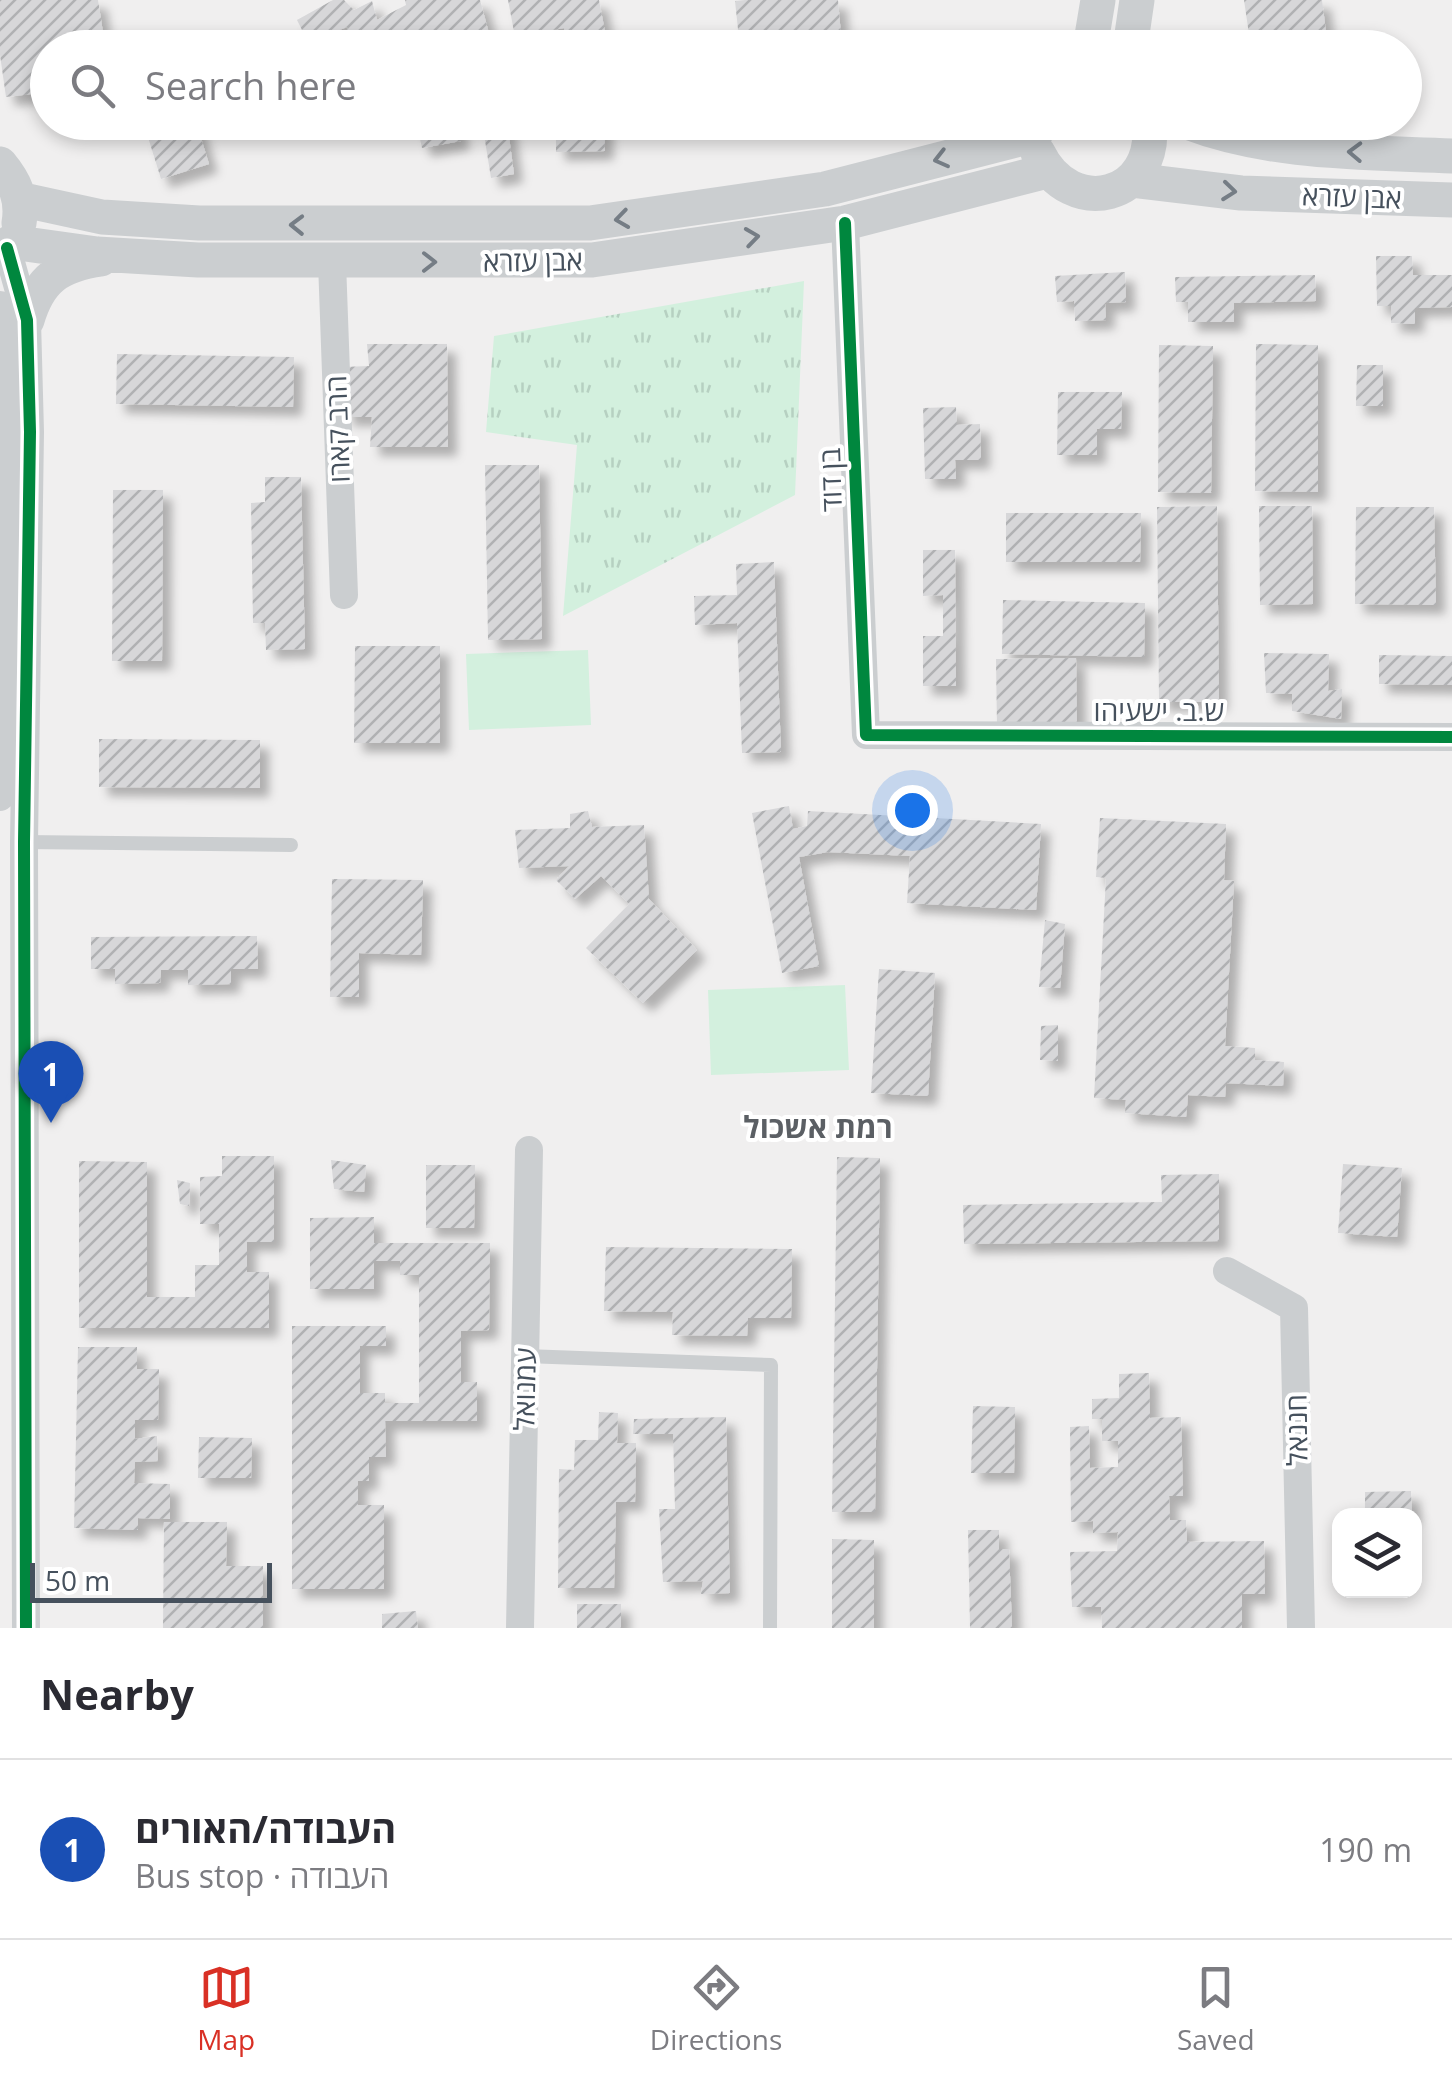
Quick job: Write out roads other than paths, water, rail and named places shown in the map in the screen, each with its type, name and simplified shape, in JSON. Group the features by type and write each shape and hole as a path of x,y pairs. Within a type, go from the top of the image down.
{"street":[{"path":"1093,30 1098,0"},
{"path":"1132,30 1136,0"},
{"name":"אבן עזרא","path":"20,198 102,217 199,224 590,223 825,189 997,140"},
{"path":"1037,140 1038,154 1058,183 1088,194 1104,194 1132,180 1144,164 1150,140"},
{"name":"אבן עזרא","path":"1259,140 1320,150 1452,156"},
{"path":"0,164 13,180 20,198 18,228 6,248 30,432 14,1296 26,1628"},
{"name":"אבן עזרא","path":"6,248 332,262 592,260 846,224 1047,172"},
{"name":"אבן עזרא","path":"1132,180 1241,193 1452,200"},
{"name":"בן דוד","path":"846,224 866,735"},
{"path":"0,798 4,321 33,299 44,282 63,268 122,255"},
{"name":"הרב קארו","path":"332,262 344,595"},
{"name":"ש.ב. ישעיהו","path":"866,735 1452,737"},
{"name":"עמנואל","path":"520,1628 529,1150"},
{"name":"חננאל","path":"1227,1271 1294,1308 1301,1628"}],"lane":[{"path":"24,842 292,845"},
{"path":"525,1356 771,1365 770,1628"}],"place":[{"name":"העבודה/האורים","path":"51,1123"}],"district":[{"name":"רמת אשכול","path":"818,1128"}]}
